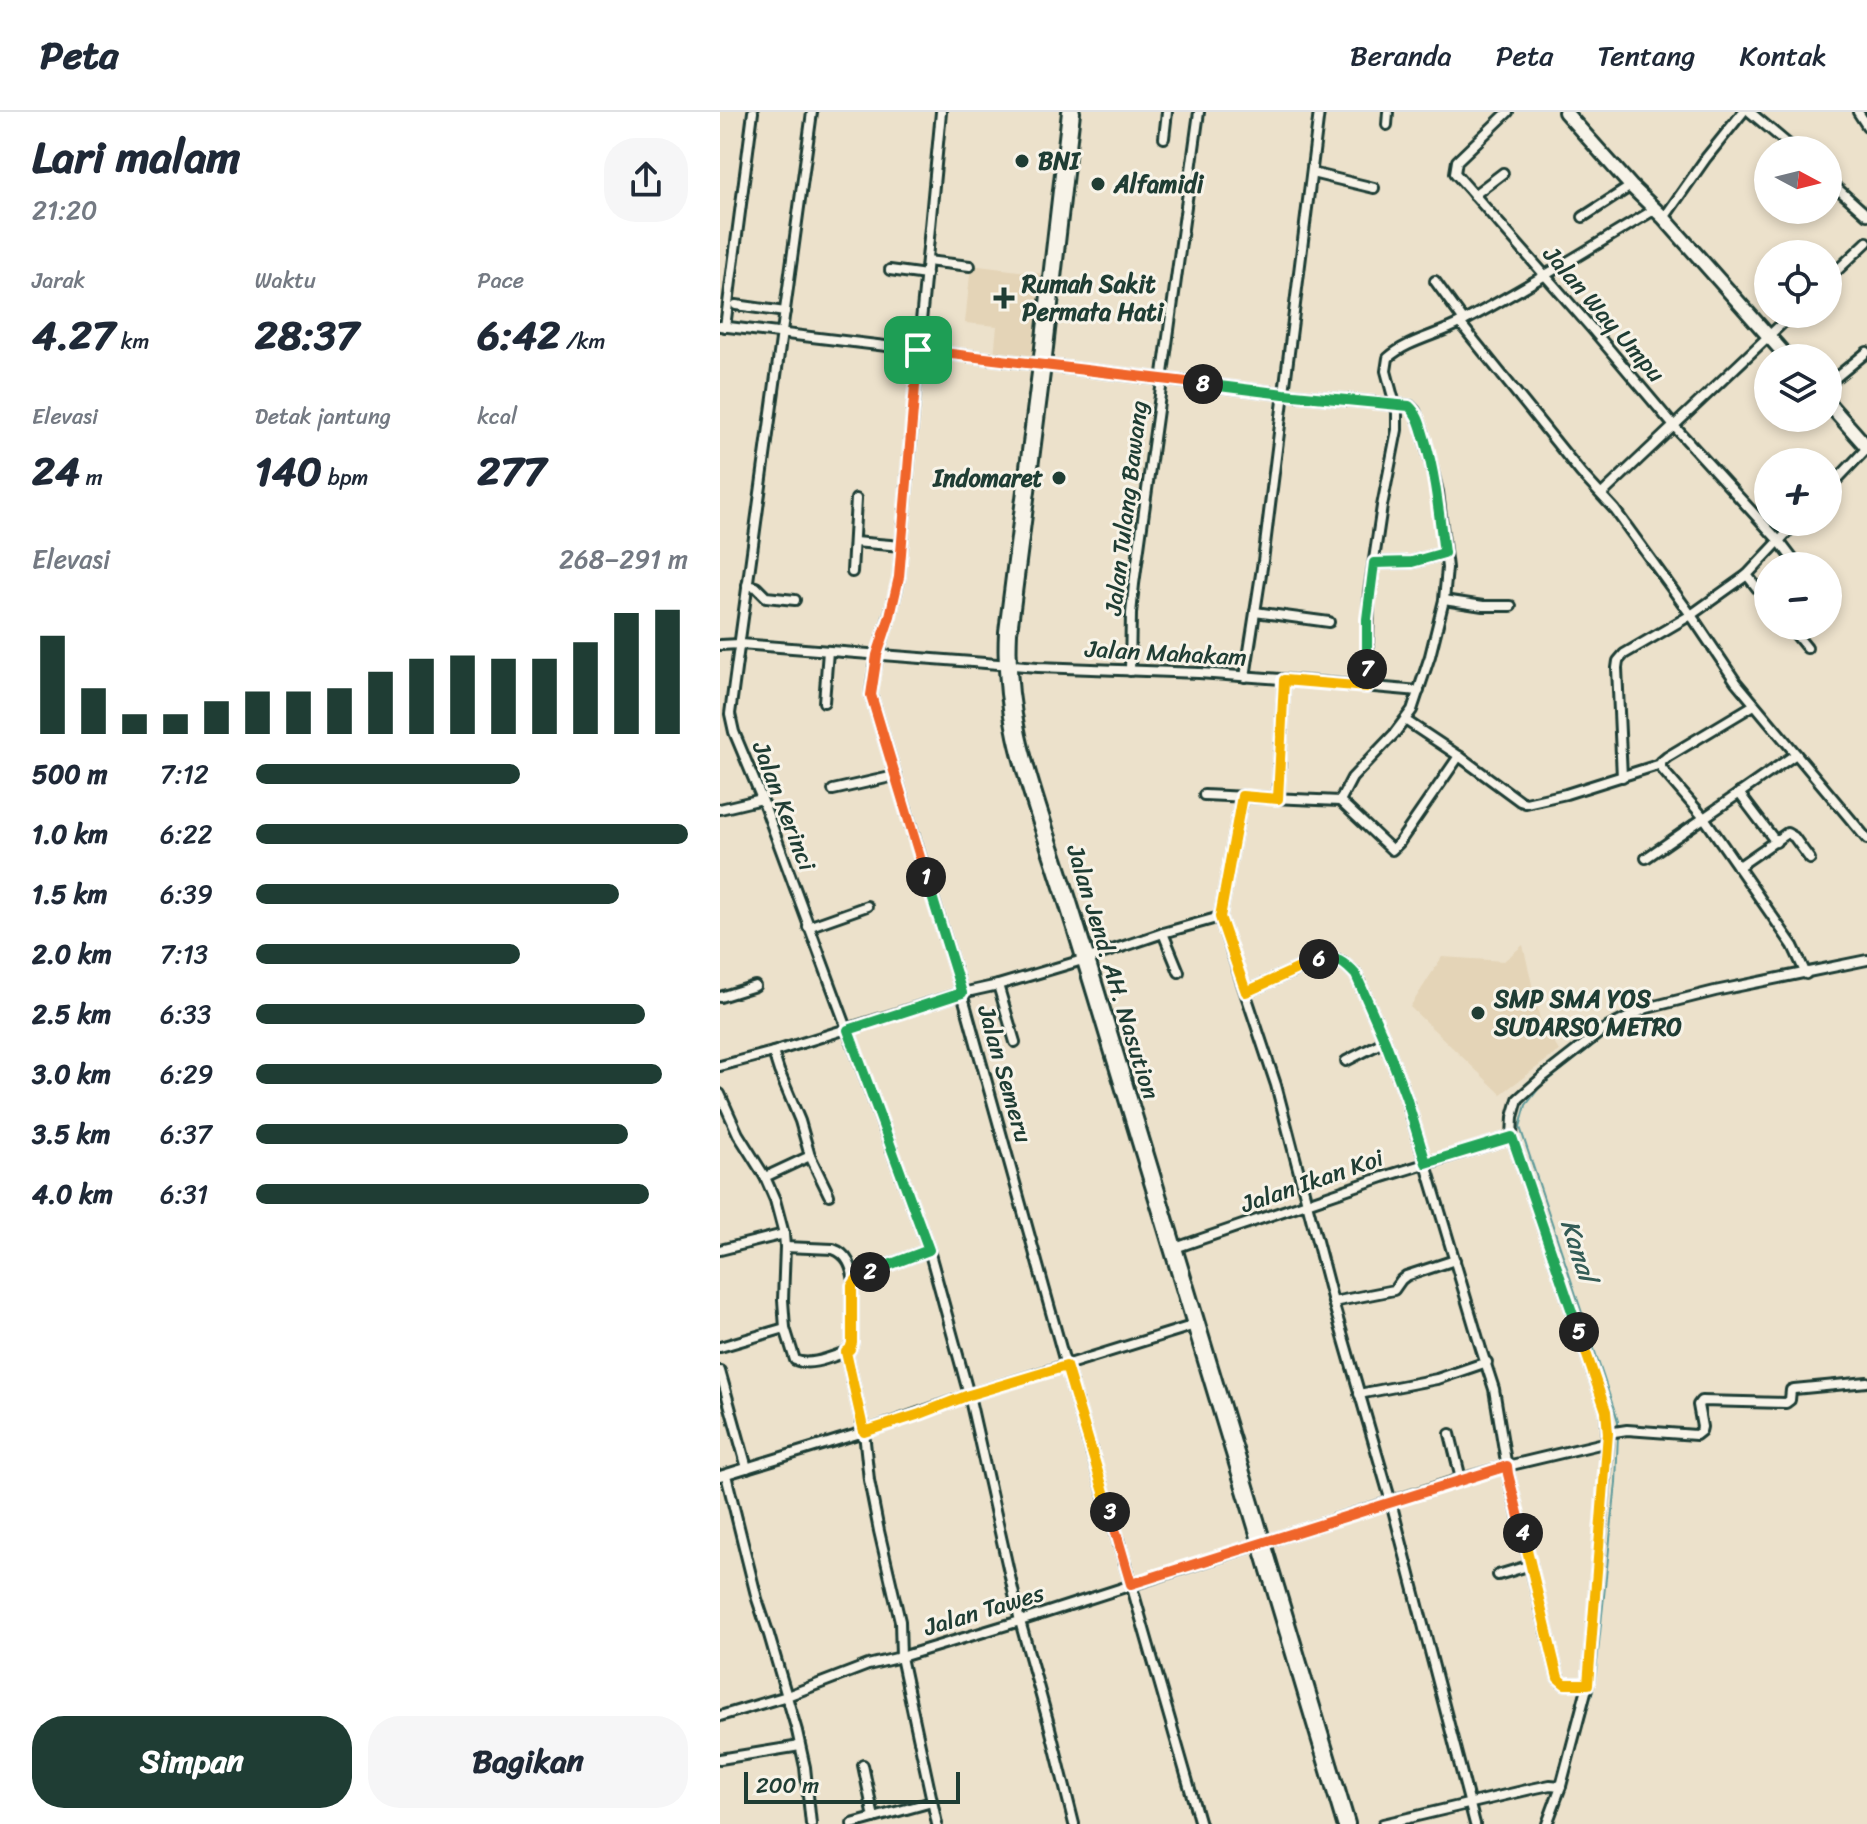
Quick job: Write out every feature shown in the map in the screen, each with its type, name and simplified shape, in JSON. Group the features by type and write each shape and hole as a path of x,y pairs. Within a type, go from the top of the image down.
{"highway":[{"name":"Jalan Jend. AH. Nasution","path":"1071,112 1008,632 1006,664 1010,701 1023,764 1086,959 1346,1824"}],"main road":[{"path":"1565,112 1775,344"},
{"path":"1842,419 1867,447"}],"street":[{"path":"753,112 722,326 1284,394 1409,406 1418,418 1435,480 1447,568 1444,600 1412,710 1352,778 1340,801"},
{"name":"Jalan Kerinci","path":"812,112 731,724 762,799 929,1250 969,1395 1020,1621 1074,1824"},
{"name":"Jalan Semeru","path":"941,112 902,546 897,586 877,655 871,695 962,993 1066,1366 1200,1824"},
{"path":"1164,138 1167,112"},
{"name":"Jalan Tulang Bawang","path":"1130,671 1134,584 1199,112"},
{"path":"1245,677 1263,561 1319,112"},
{"path":"1387,125 1388,112"},
{"name":"Jalan Way Umpu","path":"1508,112 1457,161 1455,173 1787,552"},
{"path":"1367,687 1367,619 1382,506 1397,430 1395,405 1386,371 1388,358 1403,346 1462,322 1659,214 1743,112"},
{"path":"1750,112 1778,136"},
{"path":"1858,112 1867,126"},
{"path":"1312,173 1374,188"},
{"path":"1474,195 1503,173"},
{"path":"1583,217 1631,186"},
{"path":"1842,193 1867,215"},
{"path":"1842,266 1867,242"},
{"path":"927,261 970,266"},
{"path":"890,270 926,275"},
{"path":"1435,281 1462,322 1581,473 1602,494 1691,615 1730,674 1867,839"},
{"path":"736,305 785,312"},
{"path":"1602,494 1777,328"},
{"path":"1842,373 1867,352"},
{"path":"1842,474 1867,447"},
{"path":"852,572 856,499"},
{"path":"1622,777 1618,661 1624,654 1691,615 1747,575 1784,536"},
{"path":"854,542 902,546"},
{"path":"1374,563 1412,562 1444,553"},
{"path":"1747,575 1754,584"},
{"path":"747,585 756,587 766,597 795,600"},
{"path":"1444,600 1483,606 1511,606"},
{"path":"1255,612 1329,622"},
{"path":"1800,640 1807,648"},
{"name":"Jalan Mahakam","path":"720,645 1245,677 1419,691"},
{"path":"824,702 828,651"},
{"path":"1278,799 1284,680"},
{"path":"1405,720 1526,803 1566,794 1661,764 1667,757 1754,705"},
{"path":"1646,858 1796,754"},
{"path":"1204,795 1340,801 1392,850 1459,756"},
{"path":"1661,764 1705,819 1793,946 1806,974"},
{"path":"833,790 895,776"},
{"path":"1739,793 1776,842"},
{"path":"1242,796 1220,917 1268,1059 1391,1502 1475,1824"},
{"path":"720,809 762,799"},
{"path":"1738,867 1786,834 1790,834 1810,859"},
{"path":"808,927 867,906"},
{"path":"720,1066 1220,917"},
{"path":"1163,933 1179,972"},
{"path":"1246,992 1324,957 1336,959 1356,975 1406,1097 1487,1362 1508,1474 1558,1678 1565,1684 1588,1684"},
{"path":"1547,1824 1561,1786 1588,1684 1609,1436 1606,1411 1512,1137 1518,1099 1603,1030 1647,1008 1867,960"},
{"path":"998,985 1015,1042"},
{"path":"720,997 755,986"},
{"path":"1346,1061 1385,1041"},
{"path":"773,1052 810,1156 829,1195"},
{"path":"720,1094 775,1200 784,1234 785,1328 795,1360 798,1363 811,1362 846,1352 852,1343 854,1282 848,1260 840,1251 833,1249 785,1247"},
{"path":"720,1123 731,1119"},
{"name":"Jalan Ikan Koi","path":"1171,1250 1512,1137"},
{"path":"765,1177 810,1156"},
{"path":"720,1250 784,1234"},
{"path":"854,1282 864,1274 929,1250"},
{"path":"1333,1302 1394,1290 1406,1276 1455,1260"},
{"path":"811,1824 800,1746 723,1476 1195,1325"},
{"path":"720,1347 785,1328"},
{"path":"846,1352 864,1432 869,1480 900,1621 901,1657 937,1824"},
{"path":"1359,1394 1437,1379 1487,1362"},
{"path":"720,1371 747,1468"},
{"name":"Jalan Tawes","path":"720,1716 787,1696 868,1665 1020,1621 1461,1479 1627,1430 1696,1435 1702,1427 1698,1405 1701,1401 1786,1403 1794,1389 1867,1382"},
{"path":"1450,1434 1461,1479"},
{"path":"1498,1575 1531,1565"},
{"path":"720,1759 800,1746"},
{"path":"863,1765 874,1818"},
{"path":"1383,1824 1470,1802 1550,1785 1561,1786"},
{"path":"852,1824 932,1802"}],"shaded area":[{"name":"Rumah Sakit Permata Hati","path":"971,265 1044,274 1032,360 994,356 997,326 965,323"},
{"name":"SMP SMA YOS SUDARSO METRO","path":"1523,945 1540,1019 1559,1051 1501,1094 1410,1007 1442,957 1504,961"}],"waterway":[{"name":"Kanal","path":"1643,1015 1768,984"},
{"name":"Kanal","path":"1615,1028 1540,1087 1526,1105 1520,1127 1618,1428"},
{"name":"Kanal","path":"1570,1767 1596,1671 1616,1483 1618,1434"},
{"name":"Kanal","path":"1553,1824 1560,1800"}],"place":[{"name":"BNI","path":"1022,161"},
{"name":"Alfamidi","path":"1098,184"},
{"name":"Rumah Sakit Permata Hati","path":"1004,298"},
{"name":"Indomaret","path":"1059,478"},
{"name":"SMP SMA YOS SUDARSO METRO","path":"1478,1013"}],"route":[{"path":"918,350 1284,394 1403,405 1415,411 1438,492 1444,553 1412,562 1374,563 1367,619 1367,687 1284,680 1278,799 1242,796 1220,917 1246,992 1324,957 1336,959 1356,975 1406,1097 1426,1163 1512,1137 1608,1417 1588,1684 1565,1684 1558,1678 1507,1466 1131,1584 1066,1366 969,1395 864,1432 846,1352 852,1343 852,1286 864,1274 929,1250 848,1030 962,993 871,695 877,655 899,577 918,350"}]}
